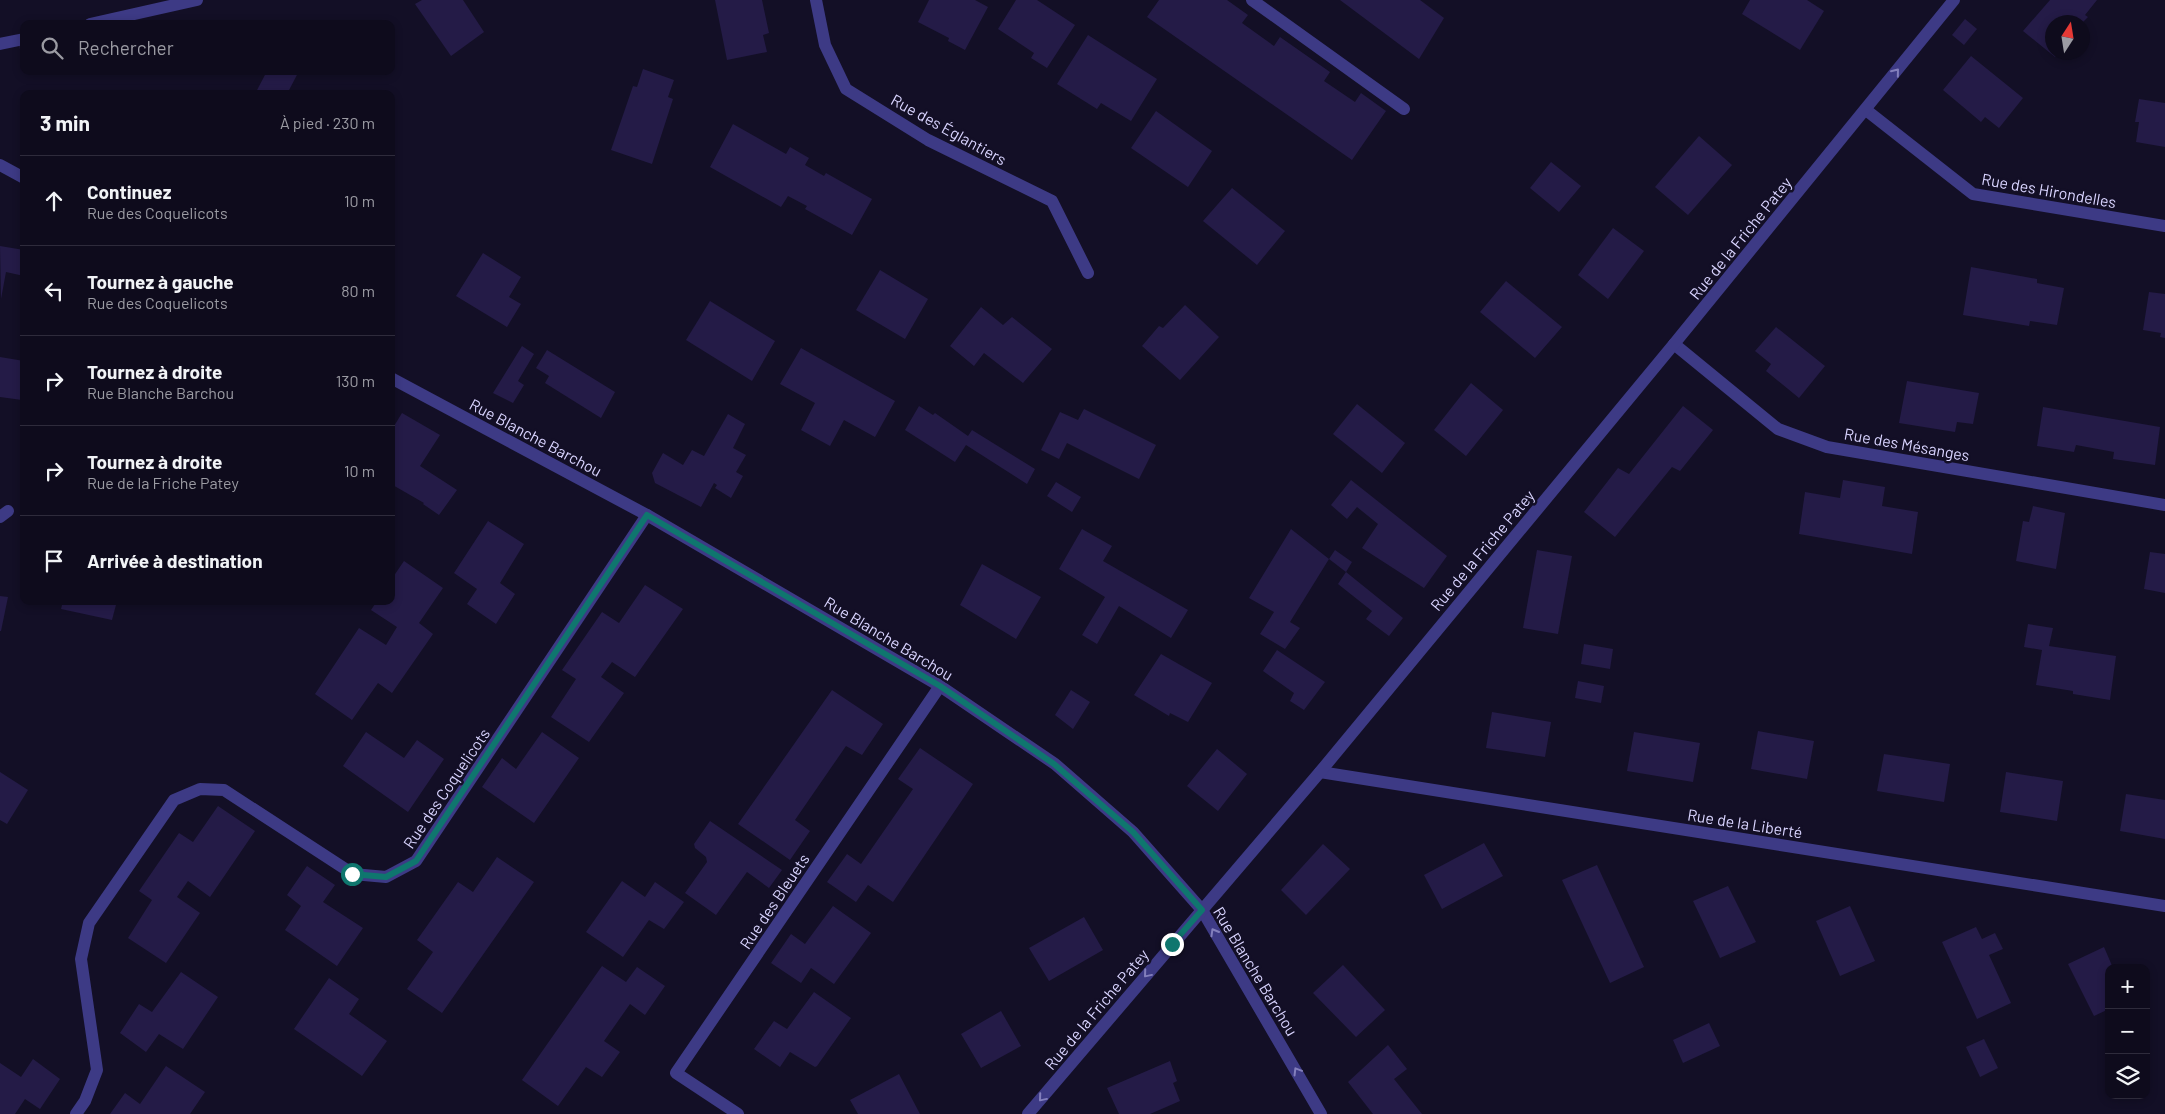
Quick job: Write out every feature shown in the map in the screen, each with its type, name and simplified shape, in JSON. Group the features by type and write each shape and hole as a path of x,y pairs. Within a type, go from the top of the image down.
{"street":[{"path":"108,20 197,0"},
{"name":"Rue des Églantiers","path":"816,0 825,45 846,88 928,140 1052,202 1088,273"},
{"path":"1252,0 1404,109"},
{"name":"Rue de la Friche Patey","path":"1028,1114 1320,772 1674,344 1954,0"},
{"path":"0,44 20,40"},
{"name":"Rue des Hirondelles","path":"1866,110 1973,194 2165,226"},
{"path":"0,165 20,176"},
{"name":"Rue des Mésanges","path":"1674,344 1778,429 1827,447 2165,505"},
{"name":"Rue Blanche Barchou","path":"395,380 647,515 940,686 1054,764 1133,832 1202,910 1321,1114"},
{"name":"Rue des Coquelicots","path":"76,1114 85,1101 97,1070 80,959 89,923 174,800 200,789 224,790 352,874 386,877 416,861 647,515"},
{"name":"Rue des Bleuets","path":"738,1114 676,1073 940,686"},
{"name":"Rue de la Liberté","path":"1320,772 2165,906"}],"building":[{"path":"422,0 463,0 484,32 451,56 415,4"},
{"path":"715,0 762,0 769,33 763,35 767,52 727,60"},
{"path":"929,0 975,0 988,7 965,50 948,41 949,38 918,22"},
{"path":"1016,0 1037,0 1075,25 1047,68 1031,58 1034,53 998,29"},
{"path":"1159,0 1227,0 1248,15 1242,23 1274,46 1280,37 1330,72 1324,81 1355,102 1361,93 1386,111 1352,160 1147,17"},
{"path":"1340,0 1420,0 1444,18 1419,59"},
{"path":"1750,0 1807,0 1824,11 1800,50 1742,14"},
{"path":"2050,0 2097,0 2085,15 2045,15 2045,49 2023,31"},
{"path":"1965,19 1977,29 1964,45 1952,35"},
{"path":"1088,35 1157,79 1131,121 1101,103 1097,109 1057,84"},
{"path":"1971,56 2023,98 1999,128 1985,117 1981,122 1943,90"},
{"path":"643,69 674,80 668,97 673,99 652,164 611,150 633,86 637,87"},
{"path":"265,75 297,75 289,90 257,90"},
{"path":"2139,99 2165,103 2165,147 2136,142 2139,122 2135,122"},
{"path":"1156,111 1212,151 1188,187 1131,148"},
{"path":"733,124 786,154 790,147 809,158 805,165 824,176 826,173 872,199 852,235 805,209 807,206 788,196 781,207 710,167"},
{"path":"1699,136 1732,165 1688,215 1655,187"},
{"path":"1551,162 1581,186 1559,212 1530,188"},
{"path":"1232,188 1285,231 1257,265 1203,221"},
{"path":"1613,228 1644,251 1608,299 1578,275"},
{"path":"0,246 20,249 20,275 6,272 1,299"},
{"path":"483,253 521,277 509,297 521,304 507,327 456,296"},
{"path":"1971,267 2037,279 2037,283 2064,288 2057,325 2030,321 2029,326 1963,315"},
{"path":"880,270 928,299 905,339 856,310"},
{"path":"1506,281 1562,327 1535,358 1480,312"},
{"path":"2149,292 2165,294 2165,338 2160,337 2161,333 2143,330"},
{"path":"710,301 775,341 752,381 686,340"},
{"path":"1185,305 1219,337 1180,380 1142,346 1159,326 1163,328"},
{"path":"981,307 1003,325 1012,317 1052,349 1023,383 984,353 974,366 950,346"},
{"path":"1776,327 1825,366 1799,398 1766,371 1771,364 1755,351"},
{"path":"522,346 534,354 518,381 524,385 513,403 493,393"},
{"path":"801,348 895,401 875,437 844,420 830,446 801,430 815,403 780,384"},
{"path":"547,350 615,392 601,418 545,383 549,376 536,368"},
{"path":"0,357 20,360 20,400 0,397"},
{"path":"1907,381 1979,393 1973,424 1957,422 1955,432 1899,423"},
{"path":"1471,383 1503,410 1466,456 1434,430"},
{"path":"1357,404 1405,443 1382,473 1333,434"},
{"path":"919,406 933,415 935,413 968,436 972,430 1035,469 1027,484 966,445 955,462 905,430"},
{"path":"1683,406 1713,430 1680,471 1672,467 1615,537 1584,512 1618,468 1629,474"},
{"path":"2043,407 2160,427 2155,465 2113,459 2114,452 2076,445 2074,452 2037,446"},
{"path":"1084,409 1156,445 1139,479 1067,443 1059,459 1041,450 1060,412 1078,420"},
{"path":"402,413 440,435 420,466 457,490 439,515 424,503 395,486 395,424"},
{"path":"728,414 745,424 733,448 746,455 736,472 743,476 731,498 715,488 717,485 714,483 701,507 655,483 652,473 663,453 683,465 692,450 704,456"},
{"path":"1351,480 1447,556 1424,588 1362,548 1378,524 1357,507 1347,519 1331,505"},
{"path":"1843,480 1885,487 1882,506 1918,512 1912,554 1799,534 1805,492 1840,498"},
{"path":"1056,482 1081,497 1072,512 1047,496"},
{"path":"2033,506 2065,513 2056,569 2016,561 2023,521 2029,522"},
{"path":"488,521 524,544 500,583 515,594 496,624 467,604 477,589 454,573"},
{"path":"1082,529 1112,546 1103,561 1188,610 1171,638 1119,606 1097,644 1082,635 1105,597 1059,569"},
{"path":"1291,529 1329,559 1290,622 1300,628 1285,649 1260,634 1274,612 1249,598"},
{"path":"1335,550 1352,562 1346,572 1329,559"},
{"path":"1537,550 1572,556 1558,634 1523,628"},
{"path":"2150,552 2165,554 2165,593 2144,589"},
{"path":"404,561 443,588 419,623 433,634 392,693 378,683 352,720 315,694 359,628 386,645 397,627 371,610 374,605 395,605 395,574"},
{"path":"982,564 1041,597 1016,639 960,605"},
{"path":"1346,572 1403,618 1389,636 1366,619 1372,611 1338,584"},
{"path":"645,585 683,609 635,677 612,662 601,677 624,693 589,742 551,717 576,679 562,670 602,612 619,623"},
{"path":"0,596 8,597 1,631 0,631"},
{"path":"62,605 116,605 112,620 61,609"},
{"path":"2028,624 2053,628 2049,646 2116,656 2110,700 2036,685 2042,650 2024,647"},
{"path":"1584,644 1613,649 1610,669 1581,664"},
{"path":"1277,650 1325,682 1304,710 1290,701 1294,693 1263,671"},
{"path":"1161,654 1212,683 1188,722 1170,713 1169,716 1134,695"},
{"path":"1578,681 1604,686 1601,703 1575,698"},
{"path":"832,690 883,724 862,755 846,746 795,820 810,831 790,860 738,824"},
{"path":"1071,690 1090,702 1073,729 1055,715"},
{"path":"1492,712 1551,722 1545,757 1486,748"},
{"path":"1758,731 1814,741 1807,779 1751,769"},
{"path":"366,732 404,758 417,740 444,759 408,812 343,766"},
{"path":"542,732 579,758 534,823 482,787 502,758 516,769"},
{"path":"1634,732 1700,743 1693,782 1627,771"},
{"path":"920,748 973,784 893,902 868,885 856,902 827,882 847,854 861,864 913,789 898,779"},
{"path":"1217,749 1247,774 1218,811 1187,786"},
{"path":"1884,754 1950,764 1944,802 1877,791"},
{"path":"0,772 28,790 7,824 0,820"},
{"path":"2006,772 2063,781 2057,821 2000,812"},
{"path":"2126,794 2165,800 2165,839 2120,831"},
{"path":"218,806 255,831 210,897 188,881 177,897 200,913 166,963 128,938 152,900 139,891 179,833 193,842"},
{"path":"710,821 782,870 769,888 747,872 716,915 685,893 707,862 706,857 695,848 694,844"},
{"path":"1484,843 1503,876 1442,909 1424,875"},
{"path":"1323,844 1350,869 1306,915 1281,890"},
{"path":"497,857 534,882 442,1013 407,989 433,952 417,940 458,882 473,892"},
{"path":"1597,865 1644,967 1610,983 1562,880"},
{"path":"307,866 335,885 323,902 363,928 337,966 285,930 301,906 287,895"},
{"path":"622,881 645,897 655,882 684,902 664,929 649,920 623,957 586,932"},
{"path":"1728,886 1756,942 1720,958 1693,901"},
{"path":"833,906 871,933 834,984 811,968 801,983 771,963 791,934 805,944"},
{"path":"1850,906 1875,961 1840,976 1816,921"},
{"path":"1084,917 1103,950 1049,981 1029,948"},
{"path":"1976,927 1982,939 1995,933 2003,949 1989,955 2011,1003 1977,1019 1942,942"},
{"path":"2104,947 2111,964 2105,964 2105,1011 2094,1016 2068,964"},
{"path":"1343,965 1385,1010 1356,1037 1313,993"},
{"path":"602,966 626,982 637,967 665,986 645,1015 630,1004 604,1041 620,1052 602,1077 586,1067 558,1106 522,1080"},
{"path":"181,972 218,997 183,1049 159,1034 146,1052 120,1033 139,1004 152,1012"},
{"path":"329,978 359,999 349,1014 387,1041 362,1076 294,1029"},
{"path":"814,992 851,1018 817,1066 815,1067 790,1052 780,1067 754,1049 774,1021 787,1029"},
{"path":"1001,1011 1021,1046 981,1068 961,1034"},
{"path":"1709,1023 1720,1046 1683,1063 1673,1040"},
{"path":"1984,1039 1998,1068 1980,1077 1966,1047"},
{"path":"1388,1045 1407,1069 1394,1079 1422,1114 1373,1114 1348,1082"},
{"path":"33,1059 60,1079 40,1109 25,1099 15,1114 0,1114 0,1063 21,1077"},
{"path":"1170,1061 1177,1081 1173,1083 1180,1101 1150,1114 1119,1114 1107,1088"},
{"path":"166,1066 205,1092 190,1114 110,1114 125,1093 140,1104"},
{"path":"899,1074 920,1114 858,1114 850,1100"}],"route":[{"path":"352,874 386,877 416,861 647,515 940,686 1054,764 1133,832 1202,910 1172,944"}]}
